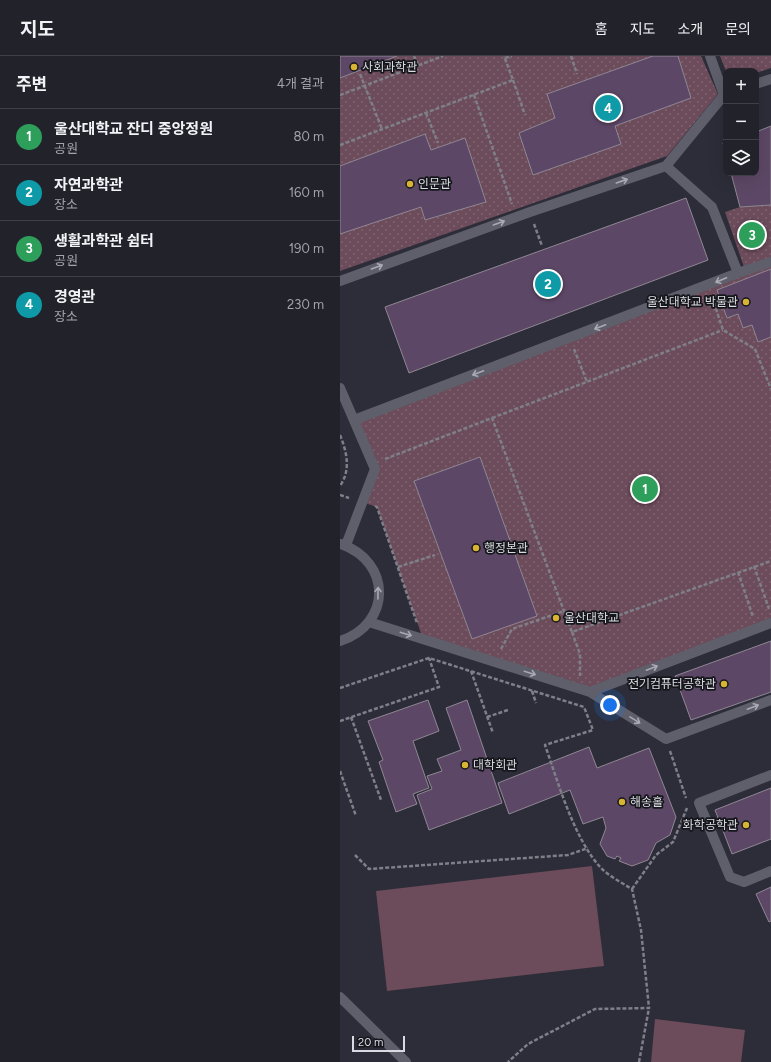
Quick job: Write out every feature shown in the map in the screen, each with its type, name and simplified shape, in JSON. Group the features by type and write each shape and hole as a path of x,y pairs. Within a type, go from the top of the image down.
{"street":[{"path":"710,56 723,89"},
{"path":"759,83 771,79"},
{"path":"340,281 530,212 666,166 723,96"},
{"path":"666,166 712,206 738,273"},
{"path":"354,420 708,286 738,273 771,262"},
{"path":"340,388 375,469 343,544 354,548 368,560 376,575 379,592 376,609 369,622 355,635 340,641"},
{"path":"369,622 585,690 666,739 771,700"},
{"path":"585,690 771,623"},
{"path":"771,775 700,803 730,877 744,882 771,871"},
{"path":"340,997 406,1062"}],"path":[{"path":"414,56 418,66"},
{"path":"340,95 443,56"},
{"path":"512,56 505,57 525,115"},
{"path":"571,56 577,74"},
{"path":"360,74 382,129"},
{"path":"340,145 513,80"},
{"path":"474,95 514,208"},
{"path":"426,113 438,142"},
{"path":"530,212 542,246"},
{"path":"708,286 723,330 755,350 771,388"},
{"path":"373,463 723,330"},
{"path":"569,338 587,382"},
{"path":"492,418 580,654 585,690"},
{"path":"340,435 347,454 344,480 340,486"},
{"path":"340,495 377,507 439,687 340,721"},
{"path":"398,567 435,555"},
{"path":"572,632 771,560"},
{"path":"754,566 771,614"},
{"path":"738,572 757,628"},
{"path":"494,662 512,629 564,611"},
{"path":"340,688 429,658 584,707 593,730 545,745 569,814 588,848 602,868 632,889 641,930 649,1008 639,1062"},
{"path":"470,671 493,733"},
{"path":"532,690 536,703"},
{"path":"487,717 508,710"},
{"path":"351,717 381,800"},
{"path":"632,889 656,855 673,842 688,804 666,739"},
{"path":"340,771 356,816"},
{"path":"355,855 369,869 568,855 588,848"},
{"path":"508,1062 528,1044 595,1010 649,1008"}],"shaded area":[{"path":"340,56 701,56 718,94 667,156 340,271"},
{"path":"720,56 771,56 771,68 759,72 759,68 725,68"},
{"path":"771,205 771,258 744,267 725,212 740,207"},
{"path":"771,262 771,623 590,692 423,639 377,507 362,502 375,469 354,420"},
{"path":"592,866 604,966 387,991 376,891"},
{"path":"655,1019 745,1030 741,1062 651,1062"}],"building":[{"name":"사회과학관","path":"340,56 397,56 340,78"},
{"path":"653,56 678,56 691,98 615,126 621,144 533,175 519,133 555,118 547,94"},
{"path":"771,126 771,205 740,207 732,176 759,176 759,131"},
{"name":"인문관","path":"425,134 431,150 465,138 486,202 425,220 421,207 340,234 340,166"},
{"path":"686,198 708,260 409,373 385,307"},
{"name":"울산대학교 박물관","path":"771,269 771,337 758,342 752,325 743,328 738,314 727,318 717,290"},
{"name":"행정본관","path":"480,457 537,616 472,639 414,481"},
{"name":"전기컴퓨터공학관","path":"771,641 771,692 691,720 675,676"},
{"path":"428,700 439,731 413,741 429,788 413,794 417,804 396,812 379,762 383,760 368,721"},
{"name":"대학회관","path":"467,700 502,803 429,830 417,795 432,789 427,776 442,771 437,759 461,750 446,708"},
{"name":"해송홀","path":"589,747 597,768 649,748 676,817 670,835 656,843 648,860 632,866 619,861 621,858 617,856 615,859 607,856 600,844 606,828 603,817 583,824 570,790 509,814 498,783"},
{"name":"화학공학관","path":"771,788 771,839 732,854 715,810"},
{"path":"771,887 771,921 769,922 756,894"}],"place":[{"name":"사회과학관","path":"354,67"},
{"name":"경영관","path":"608,108"},
{"name":"인문관","path":"410,184"},
{"name":"생활과학관 쉼터","path":"752,235"},
{"name":"자연과학관","path":"548,284"},
{"name":"울산대학교 박물관","path":"746,302"},
{"name":"울산대학교 잔디 중앙정원","path":"645,489"},
{"name":"행정본관","path":"476,548"},
{"name":"울산대학교","path":"556,618"},
{"name":"전기컴퓨터공학관","path":"724,684"},
{"name":"대학회관","path":"465,765"},
{"name":"해송홀","path":"622,802"},
{"name":"화학공학관","path":"746,825"}]}
